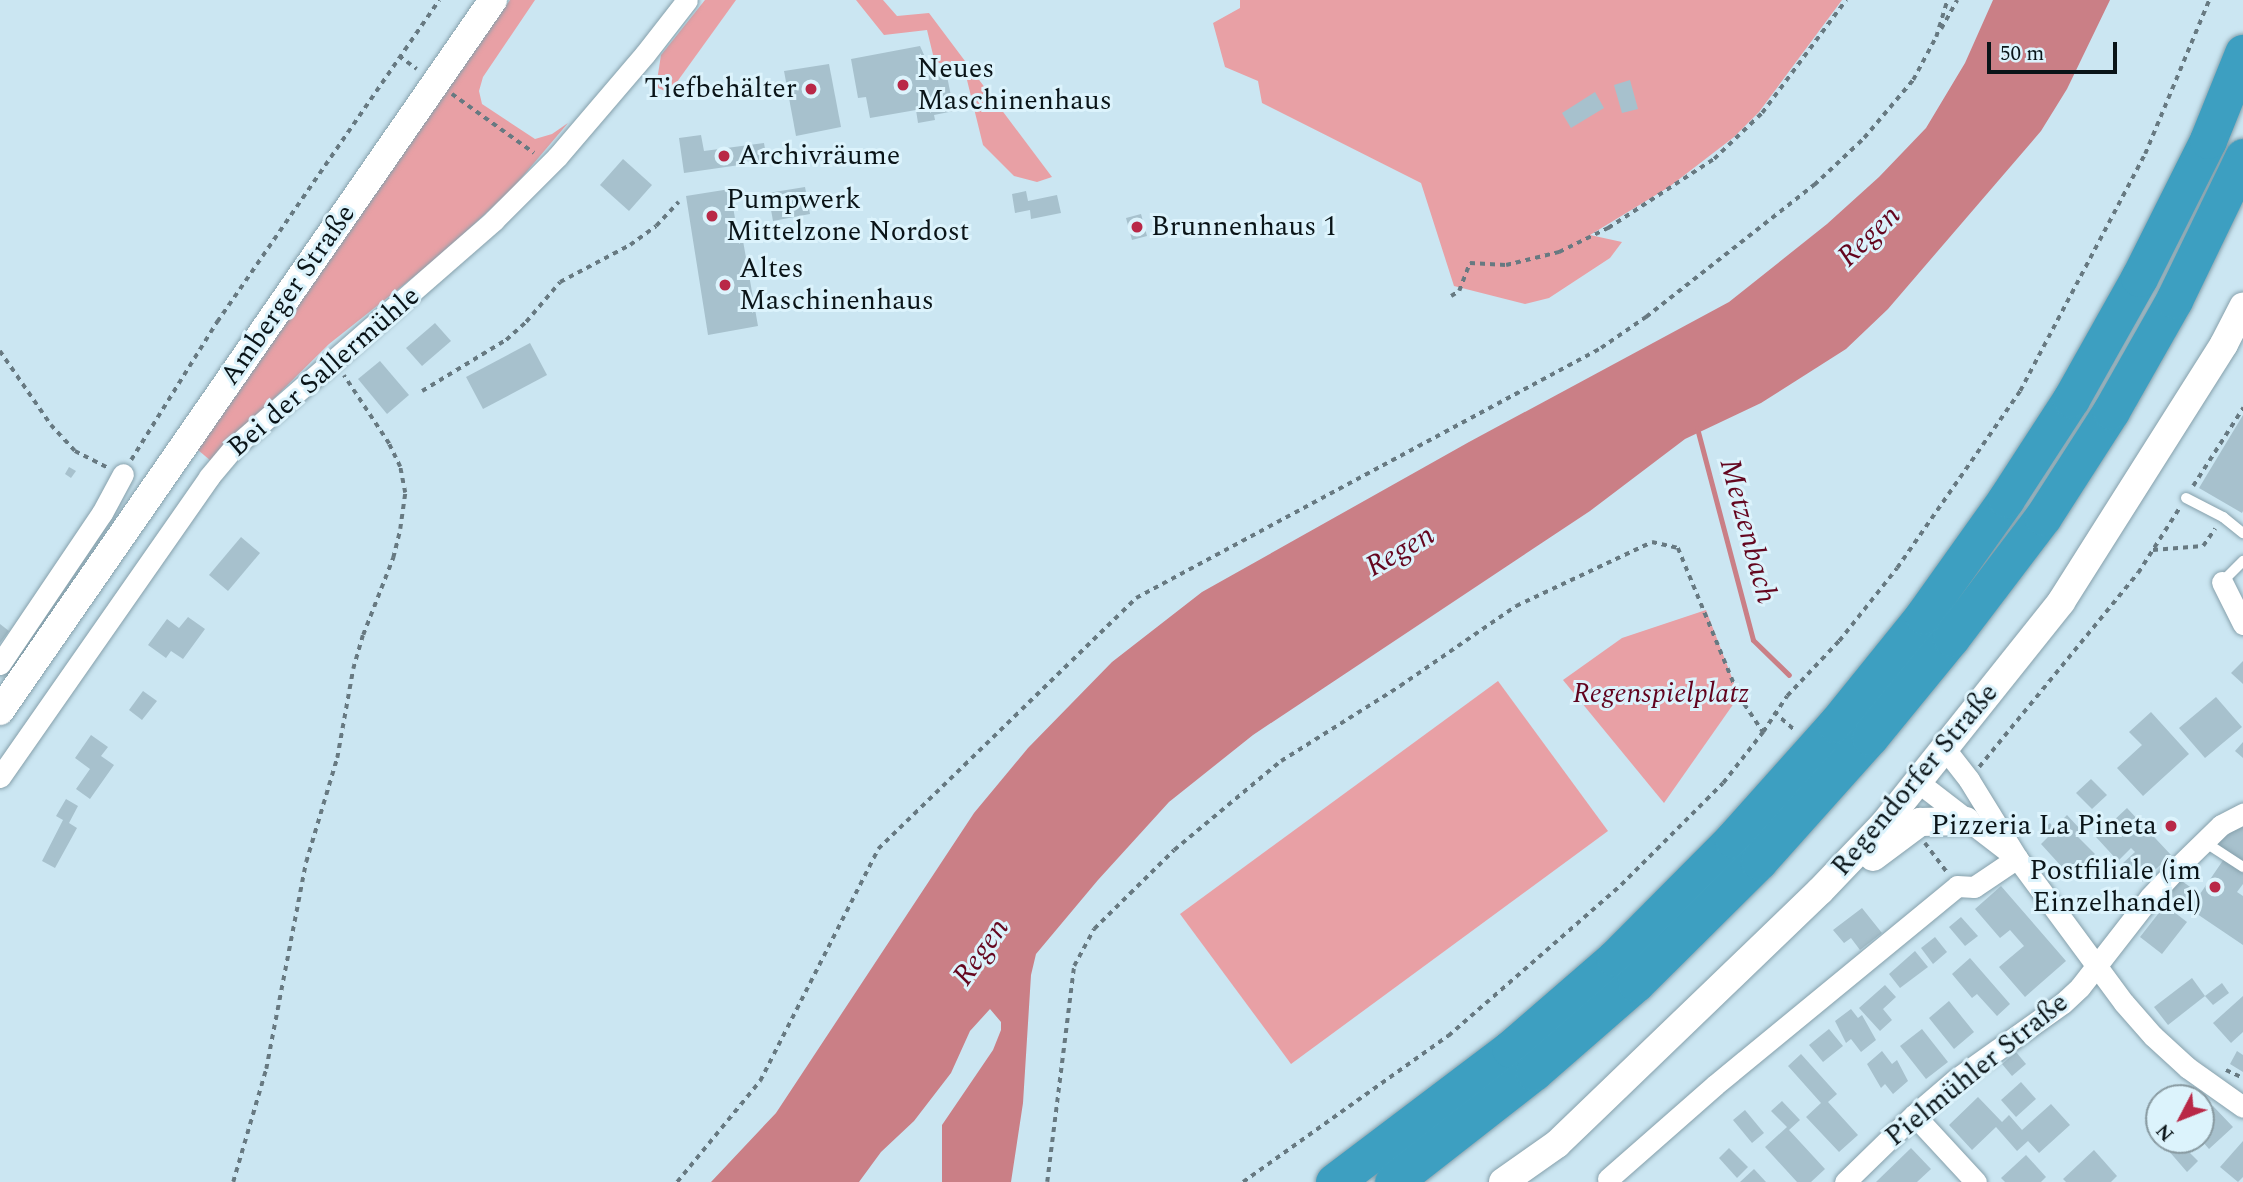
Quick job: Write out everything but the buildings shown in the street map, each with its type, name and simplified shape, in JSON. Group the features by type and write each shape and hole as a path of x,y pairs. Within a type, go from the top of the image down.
{"highway":[{"path":"1334,1182 1510,1049 1615,958 1733,839 1836,724 1923,616 2006,499 2071,399 2119,314 2208,140 2243,53"},
{"path":"1393,1182 1534,1072 1636,983 1759,861 1878,727 1951,638 2043,517 2110,411 2174,300 2243,157"}],"street":[{"name":"Amberger Straße","path":"0,711 493,0"},
{"name":"Bei der Sallermühle","path":"0,777 209,477 234,447 494,220 550,164 645,54 687,0"},
{"name":"Regendorfer Straße","path":"1503,1182 1557,1144 1820,891 1918,782 2061,602 2224,344 2243,307"},
{"path":"0,664 102,513 123,474"},
{"path":"2222,582 2243,624"},
{"path":"1945,749 1969,780 2017,858 2153,1036 2203,1081 2243,1107"},
{"path":"1918,782 2017,858"},
{"name":"Pielmühler Straße","path":"1845,1182 1914,1115 1956,1079 2063,1003 2080,987 2150,897 2203,841 2221,825 2243,814"},
{"path":"1820,891 1920,822 1966,821"},
{"path":"1608,1179 1715,1085 1957,886 1974,887 2017,858"},
{"path":"1914,1115 1976,1182"}],"lane":[{"path":"2186,498 2223,517 2243,533"},
{"path":"2222,582 2243,561"},
{"path":"2203,841 2243,867"}],"path":[{"path":"0,351 51,425 75,451 123,474 218,322 439,0"},
{"path":"1451,296 1459,292 1470,262 1506,265 1559,252 1608,228 1714,159 1762,113 1846,0"},
{"path":"1936,37 1947,0"},
{"path":"677,1182 760,1082 878,849 1136,598 1601,348 1635,325 1814,185 1864,138 1913,80 1957,0"},
{"path":"1242,1182 1448,1036 1621,885 1723,783 1763,732 1774,712 1839,641 1897,568 2020,391 2145,155 2209,0"},
{"path":"399,57 426,75"},
{"path":"450,92 550,164"},
{"path":"422,391 506,340 526,322 560,282 630,245 656,226 678,202"},
{"path":"233,1182 266,1069 306,862 337,758 353,669 393,558 400,529 404,493 400,467 389,444 333,361"},
{"path":"1974,773 2138,573 2243,408"},
{"path":"2153,550 2203,546 2223,517"},
{"path":"1047,1182 1074,966 1094,929 1174,850 1281,761 1400,686 1516,606 1653,542 1678,548 1739,696 1763,732"},
{"path":"1774,712 1800,734"},
{"path":"1921,838 1957,886"}],"green space":[{"path":"510,0 535,0 483,77 479,91 482,104 535,139 552,134 568,123 512,189 440,256 329,344 211,461 198,450"},
{"path":"705,0 736,0 669,93 656,87 661,55"},
{"path":"856,0 883,0 897,16 929,13 1052,177 1037,182 1014,176 983,145 967,80 953,63 935,63 927,30 884,35"},
{"path":"1240,0 1842,0 1759,112 1734,137 1669,187 1590,235 1622,242 1610,258 1549,298 1525,304 1454,286 1421,183 1262,103 1258,81 1225,67 1213,23 1240,8"},
{"name":"Regenspielplatz","path":"1706,610 1739,696 1664,803 1563,680 1622,638"},
{"path":"1498,681 1608,831 1291,1064 1180,914"}],"water":[{"name":"Regen","path":"1993,0 2110,0 2067,89 2041,131 1888,309 1846,349 1761,403 1685,439 1590,511 1253,735 1169,802 1036,954 1031,975 1023,1103 1011,1182 942,1182 942,1125 993,1050 1001,1030 1001,1022 990,1009 970,1031 951,1073 914,1121 881,1152 859,1182 711,1182 776,1113 974,813 1028,748 1112,662 1202,592 1469,442 1729,302 1827,224 1879,177 1926,128 1965,63"}],"waterway":[{"name":"Metzenbach","path":"1697,428 1753,640 1789,675"}],"place":[{"name":"Neues Maschinenhaus","path":"903,85"},
{"name":"Tiefbehälter","path":"811,89"},
{"name":"Archivräume","path":"724,156"},
{"name":"Pumpwerk Mittelzone Nordost","path":"712,216"},
{"name":"Brunnenhaus 1","path":"1137,227"},
{"name":"Altes Maschinenhaus","path":"725,285"},
{"name":"Pizzeria La Pineta","path":"2171,826"},
{"name":"Postfiliale (im Einzelhandel)","path":"2215,887"}]}
